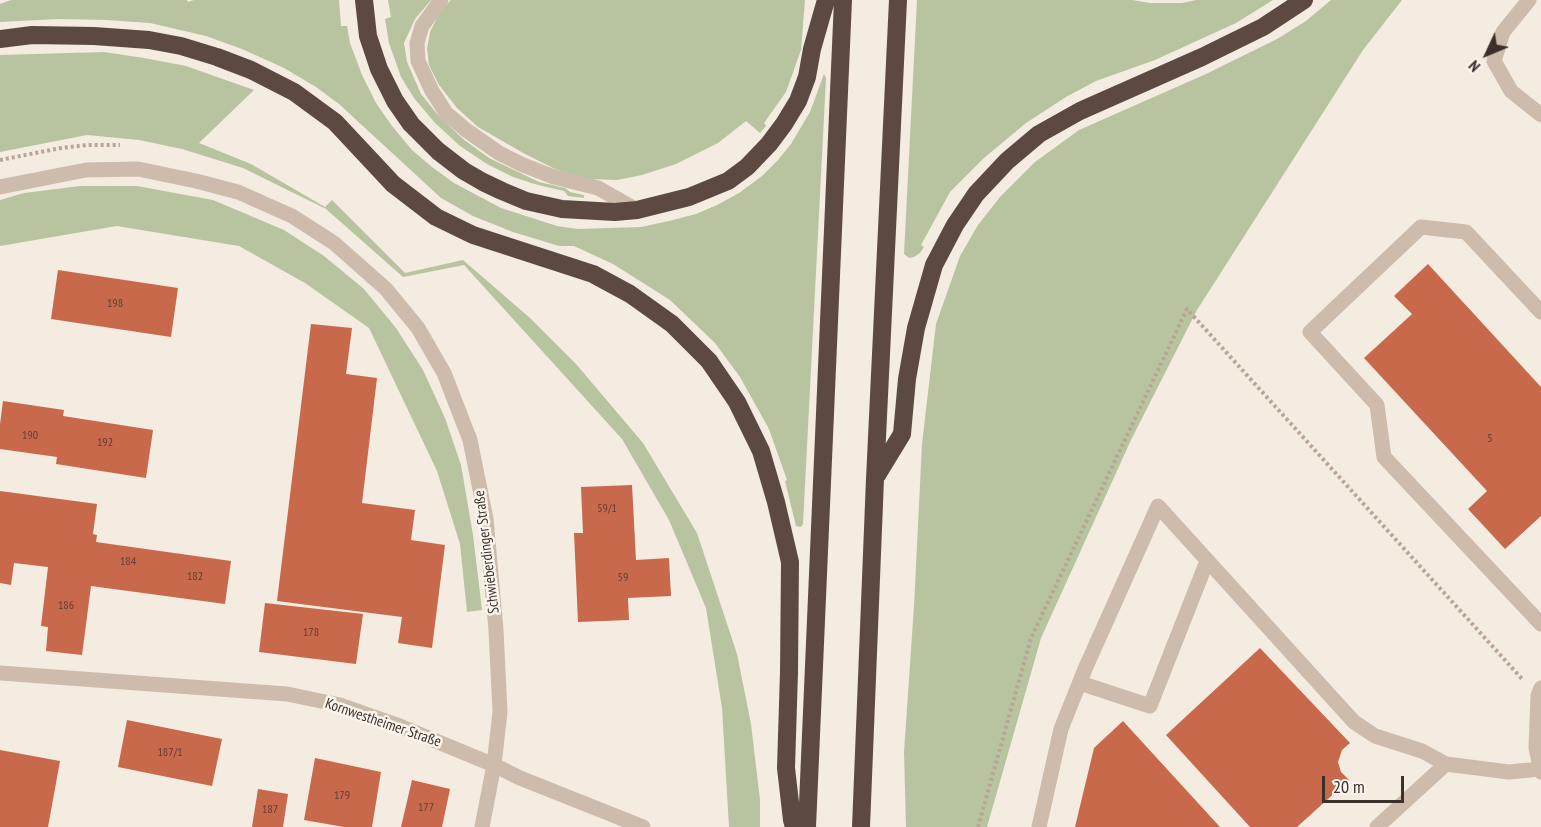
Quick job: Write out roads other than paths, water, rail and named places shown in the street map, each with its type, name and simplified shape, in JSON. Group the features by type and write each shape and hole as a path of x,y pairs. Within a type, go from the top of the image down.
{"highway":[{"path":"364,0 368,36 379,69 395,101 411,124 438,152 464,171 526,201 562,209 615,212 637,210 689,197 728,181 747,167 769,144 793,108 807,77 826,0"},
{"path":"807,827 843,0"},
{"path":"861,827 898,0"},
{"path":"875,479 902,434 907,379 916,328 934,265 955,225 976,194 1007,161 1049,128 1080,111 1253,32 1304,0"},
{"path":"0,39 32,35 149,40 181,46 251,70 294,92 335,122 393,184 436,217 473,235 593,274 630,294 672,324 709,361 737,402 761,451 776,502 790,562 786,768 794,827"}],"street":[{"path":"441,0 423,26 417,43 418,61 432,92 446,113 499,153 554,177 598,188 637,210"},
{"path":"1529,0 1503,32 1494,61 1511,91 1541,115"},
{"name":"Schwieberdinger Straße","path":"0,187 86,170 138,169 238,192 292,216 334,243 386,289 418,328 444,373 470,440 486,519 496,630 500,712 494,765 482,827"},
{"path":"1541,312 1466,232 1420,227 1310,332 1377,405 1384,457 1541,624"},
{"path":"1039,827 1061,729 1158,506 1354,722 1375,736 1422,751 1446,764 1509,772 1541,771 1536,748 1538,696 1541,688"},
{"path":"1080,683 1150,706 1207,561"},
{"name":"Kornwestheimer Straße","path":"0,673 287,694 340,705 397,725 520,778 643,827"},
{"path":"1377,827 1446,764"},
{"path":"1390,815 1401,827"}]}
